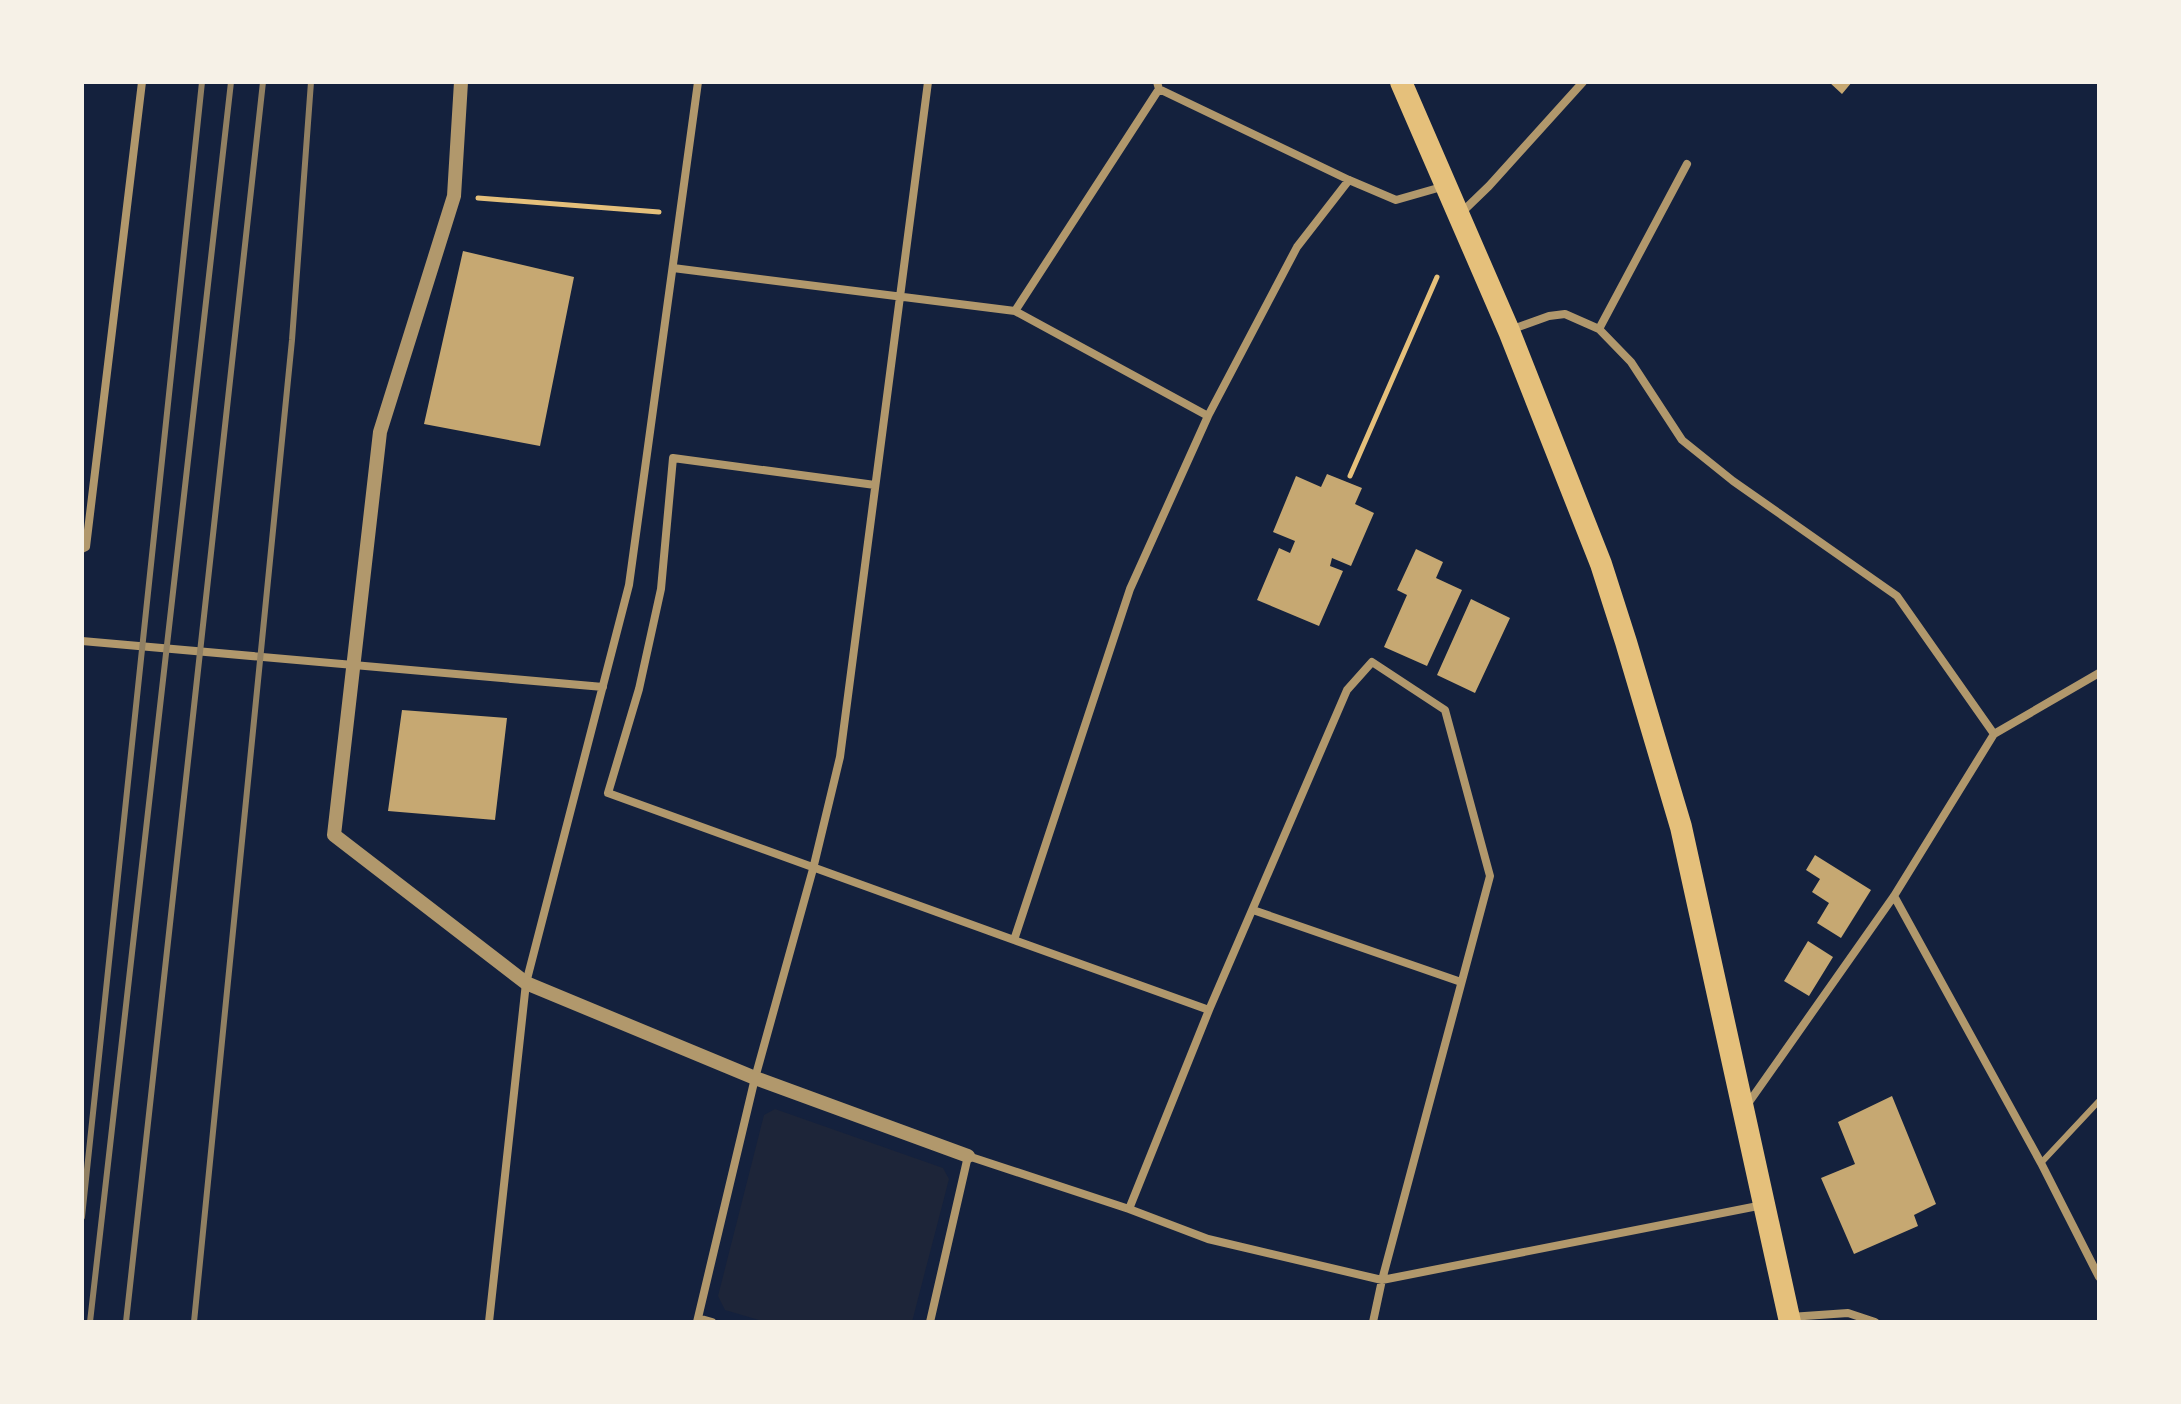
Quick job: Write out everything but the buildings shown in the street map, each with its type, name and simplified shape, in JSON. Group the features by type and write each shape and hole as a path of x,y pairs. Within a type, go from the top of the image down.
{"highway":[{"path":"1401,82 1509,331 1601,564 1673,798 1709,945 1742,1112 1790,1320"}],"street":[{"path":"82,549 86,547 142,82"},
{"path":"461,82 454,196 380,432 334,835 526,983 755,1078 1208,1239 1382,1280 1763,1205"},
{"path":"489,1322 526,983 629,585 698,82"},
{"path":"712,1322 698,1320 755,1078 813,869 840,757 928,82"},
{"path":"1459,215 1583,82"},
{"path":"1015,311 1158,85 1349,180 1396,200 1446,185"},
{"path":"1599,329 1687,164"},
{"path":"1014,940 1130,589 1208,416 1297,247 1349,180"},
{"path":"673,268 1015,311 1208,416"},
{"path":"1509,331 1549,316 1565,314 1599,329 1631,362 1682,440 1733,481 1897,596 1994,734"},
{"path":"875,485 673,458 661,589 639,689 608,793 1209,1010"},
{"path":"82,641 603,687"},
{"path":"1129,1209 1209,1010 1347,690 1372,662 1445,710 1490,876 1373,1322"},
{"path":"1742,1112 1894,896 1994,734 2099,673"},
{"path":"1894,896 2041,1163 2099,1277"},
{"path":"1253,910 1461,982"},
{"path":"930,1322 968,1156"},
{"path":"1790,1320 1848,1313 1875,1322"}],"lane":[{"path":"2041,1163 2099,1101"}],"path":[{"path":"454,196 680,214"},
{"path":"1350,476 1437,277"}],"shaded area":[{"path":"775,1109 943,1168 949,1179 912,1322 766,1322 725,1310 718,1296 764,1115"}],"railway":[{"path":"82,1217 202,82"},
{"path":"90,1322 231,82"},
{"path":"126,1322 263,82"},
{"path":"194,1322 292,340 311,82"}]}
